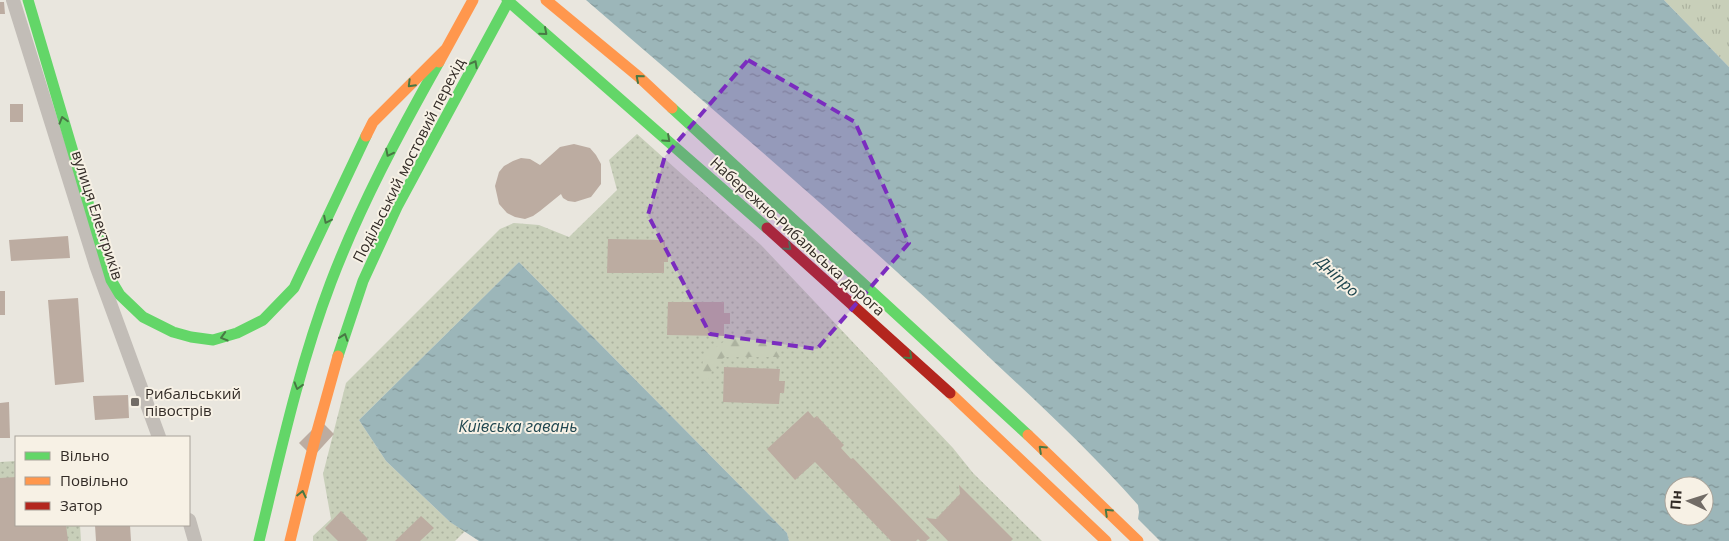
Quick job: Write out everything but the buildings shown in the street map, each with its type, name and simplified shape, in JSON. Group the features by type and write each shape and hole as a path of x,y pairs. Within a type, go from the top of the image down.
{"main road":[{"path":"28,0 111,280 120,296 143,317 173,332 191,338 213,340 237,333 263,320 294,288 373,122 446,49"},
{"name":"Подільський мостовий перехід","path":"259,541 294,400 321,312 344,250 370,191 473,0"},
{"name":"Подільський мостовий перехід","path":"290,541 334,367 363,281 397,207 508,0"},
{"name":"Набережно-Рибальська дорога","path":"508,0 880,329 1065,500 1106,541"},
{"name":"Набережно-Рибальська дорога","path":"546,0 639,77 1078,482 1138,541"}],"street":[{"name":"вулиця Електриків","path":"13,0 96,265 159,436"},
{"path":"190,523 196,541"}],"highlighted area":[{"path":"748,60 855,122 909,243 817,349 710,334 648,215 665,156"}],"green space":[{"path":"1664,0 1729,0 1729,67"},
{"path":"637,134 761,245 953,448 973,473 1042,541 789,541 787,533 519,262 359,420 386,461 450,522 465,531 455,541 313,541 313,536 331,519 323,474 346,383 500,229 514,223 539,225 569,237 617,190 609,160"},
{"path":"743,330 751,330 757,342 780,346 781,357 725,357 715,367 708,380 700,373 705,354"},
{"path":"15,461 15,526 80,526 81,541 0,541 0,462"}],"water":[{"name":"Дніпро","path":"586,0 1664,0 1729,67 1729,541 1135,541 1139,512 1138,505 1118,483 1035,400 971,340 780,168"},
{"name":"Київська гавань","path":"519,262 787,533 789,541 479,541 450,522 386,461 359,420"}],"pier":[{"path":"1136,517 1160,541 1133,541"}],"traffic: fast":[{"path":"28,0 111,280 120,295 143,317 173,332 213,340 237,333 263,320 294,288 366,136"},
{"path":"507,0 767,228"},
{"path":"338,356 363,281 397,207 509,0"},
{"path":"259,541 300,378 331,282 354,226 381,170 439,62"},
{"path":"672,108 1028,435"}],"traffic: slow":[{"path":"439,62 473,0"},
{"path":"546,0 639,77 672,108"},
{"path":"366,136 373,122 446,49"},
{"path":"290,541 338,356"},
{"path":"950,393 1106,541"},
{"path":"1028,435 1138,541"}],"traffic: jam":[{"path":"767,228 950,393"}],"place":[{"name":"Рибальський півострів","path":"135,402"}]}
